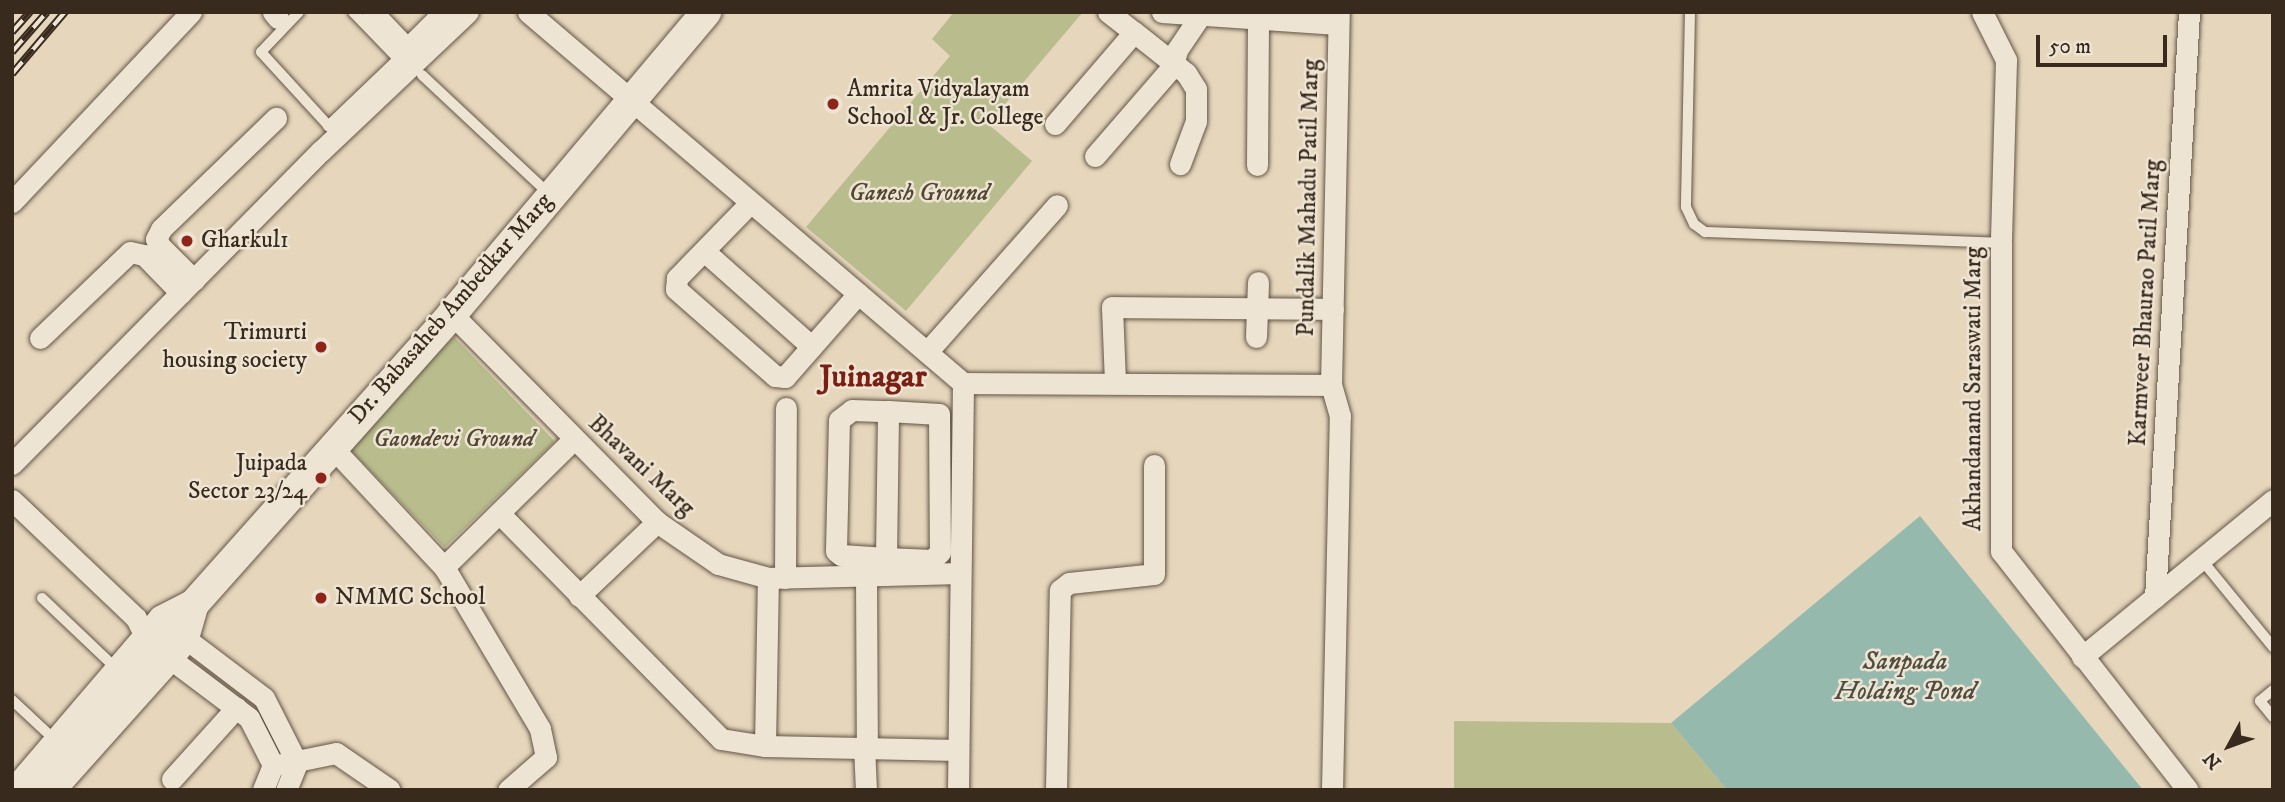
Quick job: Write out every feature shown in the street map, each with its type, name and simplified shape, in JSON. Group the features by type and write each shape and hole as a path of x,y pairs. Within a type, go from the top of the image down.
{"main road":[{"name":"Dr. Babasaheb Ambedkar Marg","path":"18,790 120,672 194,604 331,446 452,314 706,12"},
{"name":"Dr. Babasaheb Ambedkar Marg","path":"50,790 159,635"}],"street":[{"path":"12,202 191,12"},
{"path":"372,12 410,62"},
{"path":"410,62 444,12"},
{"path":"12,464 187,286 333,131 468,12"},
{"path":"528,12 963,383 1331,385"},
{"path":"1108,12 1173,66 1186,73 1196,89 1196,121 1180,164"},
{"path":"1162,12 1258,20 1338,18"},
{"name":"Akhandanand Saraswati Marg","path":"1982,12 2007,60 2001,243 2001,551 2189,790"},
{"name":"Karmveer Bhaurao Patil Marg","path":"2155,597 2189,12"},
{"path":"1095,156 1173,66 1177,50 1199,17"},
{"name":"Pundalik Mahadu Patil Marg","path":"1332,790 1340,416 1331,385 1338,18"},
{"path":"1257,165 1258,20"},
{"path":"1055,124 1134,32"},
{"path":"187,286 156,239 161,229 276,118"},
{"path":"750,202 677,278 676,289 775,376 785,377 858,294"},
{"path":"927,352 1057,205"},
{"path":"704,251 811,347"},
{"path":"40,338 130,252 144,255 187,286"},
{"path":"1256,337 1258,282"},
{"path":"1115,382 1112,307 1332,309"},
{"name":"Bhavani Marg","path":"452,314 657,522 718,564 776,578 879,569 961,573"},
{"path":"958,790 963,383"},
{"path":"765,746 786,408"},
{"path":"852,410 888,411 939,414 940,552 932,561 879,569 836,551 839,420 852,410"},
{"path":"866,790 866,745 888,411"},
{"path":"444,567 574,439"},
{"path":"331,446 444,567 546,746 546,757 539,768 508,790"},
{"path":"1056,790 1060,590 1069,583 1154,574 1154,465"},
{"path":"12,500 250,718 273,765 263,790"},
{"path":"2082,657 2273,500"},
{"path":"499,513 720,739 765,746 866,745 958,750"},
{"path":"579,596 657,522"},
{"path":"159,635 264,698 297,763 293,790"},
{"path":"172,779 236,708"},
{"path":"273,765 297,763 336,753 390,790"},
{"path":"286,790 297,763"}],"lane":[{"path":"299,12 261,52 333,131"},
{"path":"353,12 551,195"},
{"path":"1690,12 1686,207 1695,224 1705,232 2001,243"},
{"path":"2201,559 2273,647"},
{"path":"42,598 120,672"},
{"path":"2273,690 2260,701 2273,717"},
{"path":"12,700 58,743"}],"green space":[{"name":"Ganesh Ground","path":"954,12 1083,12 988,124 1032,161 906,311 806,227 950,56 932,39"},
{"name":"Gaondevi Ground","path":"454,337 555,441 445,548 344,443"},
{"path":"1454,721 1671,723 1727,790 1454,790"}],"water":[{"name":"Sanpada Holding Pond","path":"1920,516 2143,790 1727,790 1671,723"}],"railway":[{"path":"12,32 30,12"},
{"path":"12,52 47,12"},
{"path":"12,74 65,12"}],"place":[{"name":"Amrita Vidyalayam School & Jr. College","path":"833,104"},
{"name":"Gharkul1","path":"187,241"},
{"name":"Trimurti housing society","path":"321,347"},
{"name":"Juipada Sector 23/24","path":"321,478"},
{"name":"NMMC School","path":"321,598"}],"district":[{"name":"Juinagar","path":"873,377"}]}
